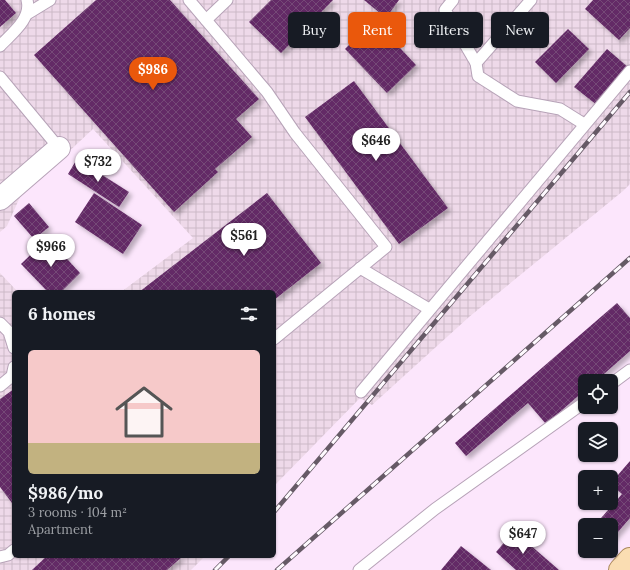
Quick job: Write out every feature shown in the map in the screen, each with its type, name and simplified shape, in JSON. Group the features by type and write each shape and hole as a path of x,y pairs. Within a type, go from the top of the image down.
{"main road":[{"path":"620,570 630,559"}],"street":[{"path":"0,199 59,148"}],"lane":[{"path":"27,0 27,14"},
{"path":"0,46 27,14 50,0"},
{"path":"189,0 267,92 295,133 386,247 276,337"},
{"path":"206,20 227,0"},
{"path":"476,63 531,0"},
{"path":"450,1 445,10 476,63 478,76 517,101 560,109 584,124"},
{"path":"361,392 584,124 630,71"},
{"path":"0,77 59,148"},
{"path":"360,268 429,309"},
{"path":"0,323 9,332 12,342"},
{"path":"618,379 630,370"},
{"path":"0,386 12,376"},
{"path":"359,570 435,509 578,407"},
{"path":"0,557 8,555 12,552"}],"shaded area":[{"path":"0,0 630,0 630,184 469,317 372,405 360,398 276,484 276,290 124,290 193,238 93,129 20,197 7,226 0,232"},
{"path":"0,273 16,290 12,290 12,558 203,558 191,570 0,570"}],"building":[{"path":"0,0 5,0 16,13 0,27"},
{"path":"96,0 170,0 259,99 236,119 252,137 215,169 218,172 174,212 34,55"},
{"path":"271,0 333,0 321,12 288,12 288,46 281,53 249,22"},
{"path":"364,0 399,0 390,12 379,12"},
{"path":"593,0 630,0 630,28 619,40 585,9"},
{"path":"568,29 589,49 556,83 535,62"},
{"path":"348,46 348,48 400,48 416,65 387,93 345,49"},
{"path":"607,49 628,67 597,105 574,87"},
{"path":"354,81 448,208 399,244 305,117"},
{"path":"77,159 129,192 119,207 68,174"},
{"path":"94,193 142,225 123,254 75,222"},
{"path":"267,193 321,263 276,298 276,290 142,290"},
{"path":"29,203 49,227 34,239 14,216"},
{"path":"48,238 80,273 63,290 46,290 21,264"},
{"path":"617,303 630,318 630,351 604,374 578,374 578,396 546,424 528,403 466,456 455,443"},
{"path":"12,390 12,503 0,487 0,399"},
{"path":"630,461 630,518 618,532 618,518 601,518 608,510 618,510 618,499 622,494 618,491 618,475"},
{"path":"514,531 559,570 516,570 496,552"},
{"path":"461,546 491,570 441,570"},
{"path":"45,558 181,558 167,570 32,570"}],"railway":[{"path":"276,510 630,92"},
{"path":"277,570 630,258"},
{"path":"215,570 227,558"}]}
